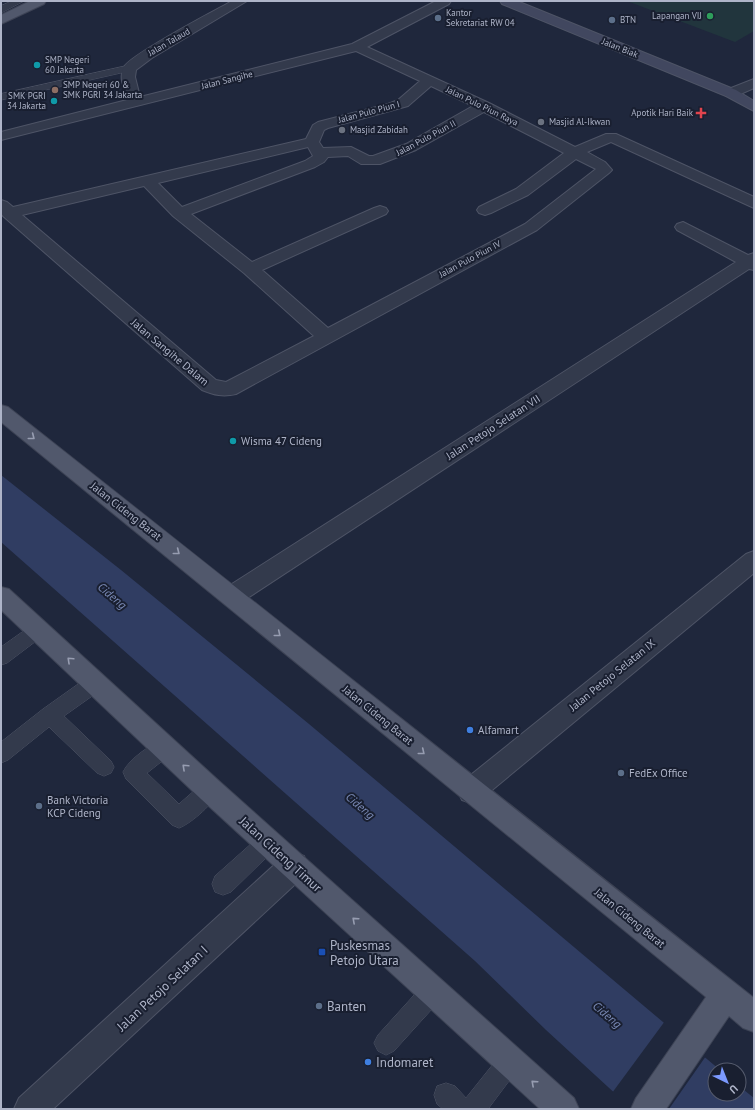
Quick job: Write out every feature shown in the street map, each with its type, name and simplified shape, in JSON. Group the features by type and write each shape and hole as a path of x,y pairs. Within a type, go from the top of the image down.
{"main road":[{"path":"1,20 40,1"},
{"name":"Jalan Biak","path":"506,1 733,94 754,107"},
{"name":"Jalan Biak","path":"733,94 754,98"},
{"name":"Jalan Cideng Barat","path":"1,412 232,596 471,791 718,1004 754,1018"},
{"name":"Jalan Cideng Timur","path":"1,596 210,790 563,1109"},
{"path":"647,1109 718,1004"}],"street":[{"name":"Jalan Talaud","path":"130,68 147,55 242,1"},
{"name":"Jalan Sangihe","path":"1,136 357,48 445,1"},
{"name":"Jalan Pulo Piun Raya","path":"357,48 484,106 600,165 604,170"},
{"path":"130,68 128,77 135,103"},
{"name":"Jalan Pulo Piun I","path":"315,147 318,128 322,125 393,107 403,103 429,82"},
{"path":"733,94 754,83"},
{"name":"Jalan Pulo Piun II","path":"315,147 351,151 366,161 375,160 411,147 484,106"},
{"path":"486,210 540,199 575,152 611,137 754,203"},
{"path":"179,213 310,164 319,159 321,156 315,147"},
{"name":"Jalan Sangihe Dalam","path":"5,209 149,182 315,147"},
{"name":"Jalan Pulo Piun IV","path":"326,336 531,227 540,199 588,184 604,170"},
{"path":"149,182 179,213 250,269 326,336"},
{"name":"Jalan Sangihe Dalam","path":"5,209 209,385 218,389 229,389 240,384 326,336"},
{"path":"250,269 380,212"},
{"path":"683,227 752,261"},
{"name":"Jalan Petojo Selatan VII","path":"232,596 752,261"},
{"name":"Jalan Petojo Selatan IX","path":"471,791 754,560"},
{"name":"Jalan Petojo Selatan I","path":"30,1109 294,866"}],"lane":[{"path":"1,10 20,1"},
{"path":"1,97 130,68"},
{"path":"4,652 38,630"},
{"path":"1,754 50,715 95,683"},
{"path":"50,715 104,767"},
{"path":"164,748 133,772 179,818 210,790"},
{"path":"223,884 268,842"},
{"path":"386,1043 433,991"},
{"path":"473,1109 510,1061"}],"shaded area":[{"name":"Lapangan VIJ","path":"627,1 754,1 754,31 735,42"}],"water":[{"name":"Cideng","path":"1,475 121,570 309,724 710,1062 707,1062 707,1102 747,1102 747,1092 754,1098 754,1109 632,1109 546,1030 475,961 1,542"}],"pier":[{"path":"665,1021 706,1056 669,1109 629,1109 612,1093"}],"place":[{"name":"Lapangan VIJ","path":"710,16"},
{"name":"Kantor Sekretariat RW 04","path":"438,18"},
{"name":"BTN","path":"612,20"},
{"name":"SMP Negeri 60 Jakarta","path":"37,65"},
{"name":"SMP Negeri 60 & SMK PGRI 34 Jakarta","path":"55,90"},
{"name":"SMK PGRI 34 Jakarta","path":"54,101"},
{"name":"Apotik Hari Baik","path":"701,113"},
{"name":"Masjid Al-Ikwan","path":"541,122"},
{"name":"Masjid Zabidah","path":"342,130"},
{"name":"Wisma 47 Cideng","path":"233,441"},
{"name":"Alfamart","path":"470,730"},
{"name":"FedEx Office","path":"621,773"},
{"name":"Bank Victoria KCP Cideng","path":"39,806"},
{"name":"Puskesmas Petojo Utara","path":"322,952"},
{"name":"Banten","path":"319,1006"},
{"name":"Indomaret","path":"368,1062"}]}
